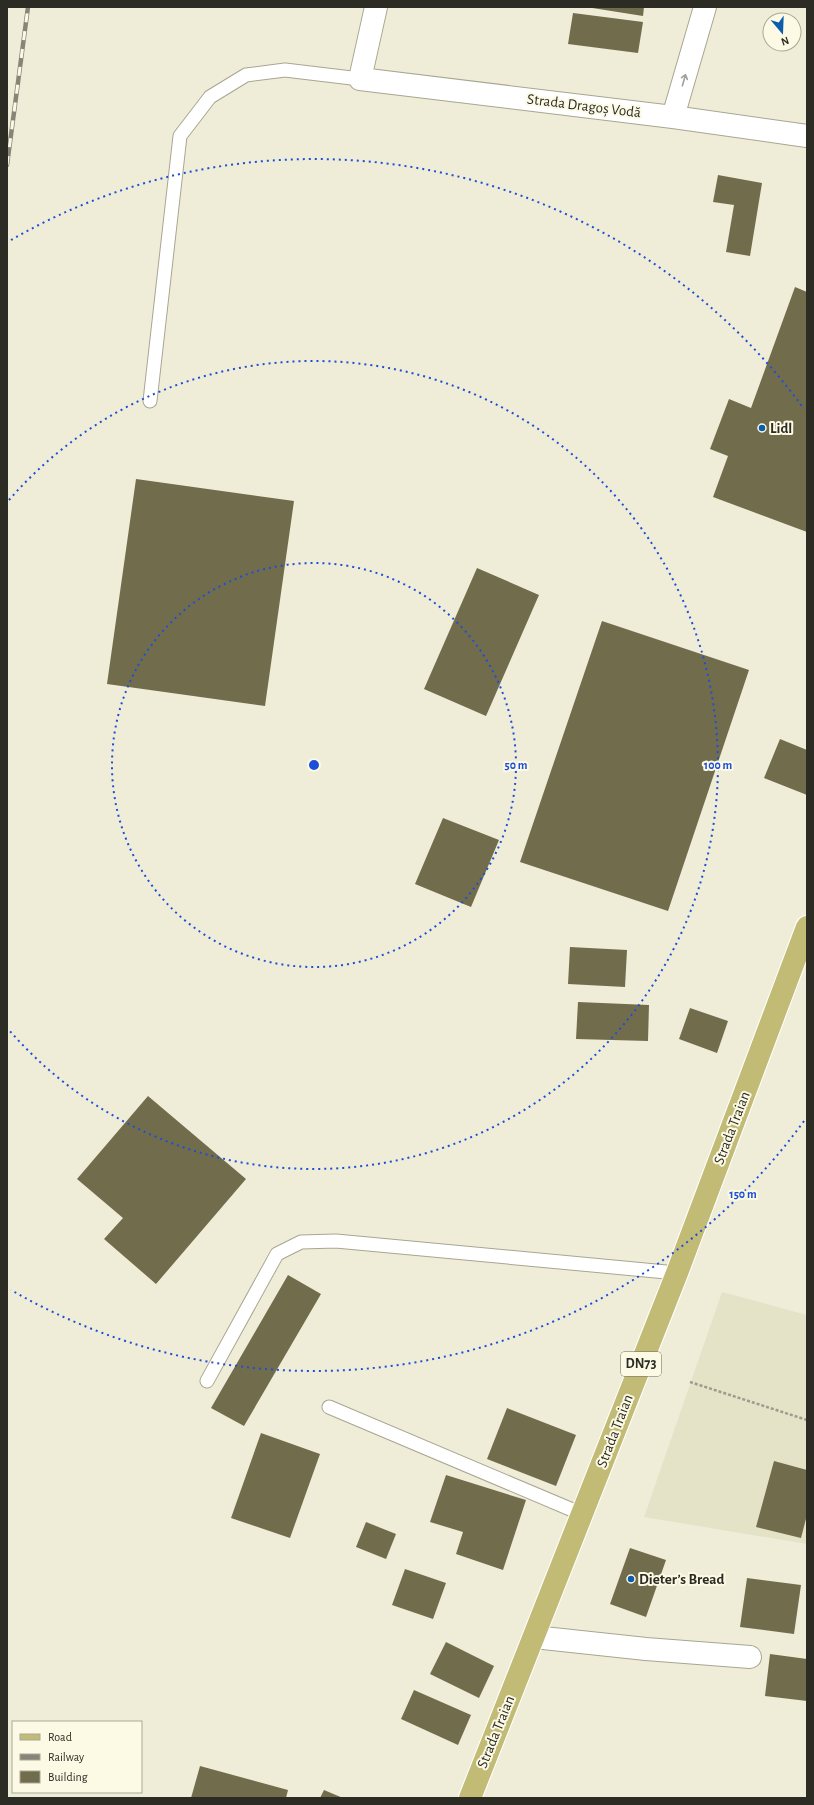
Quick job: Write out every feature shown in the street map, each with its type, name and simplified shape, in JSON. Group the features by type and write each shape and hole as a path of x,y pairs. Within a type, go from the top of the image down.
{"main road":[{"name":"Strada Traian","path":"470,1798 677,1273 807,927"}],"street":[{"path":"360,79 376,7"},
{"path":"673,117 705,7"},
{"name":"Strada Dragoș Vodă","path":"360,79 673,117 807,136"},
{"path":"534,1637 646,1649 750,1657"}],"lane":[{"path":"150,401 180,136 210,97 246,75 285,70 360,79"},
{"path":"207,1381 277,1254 301,1242 336,1241 677,1273"},
{"path":"328,1407 582,1514"}],"path":[{"path":"690,1382 807,1420"}],"shaded area":[{"path":"722,1292 807,1315 807,1544 644,1517"}],"building":[{"path":"586,7 644,7 643,16"},
{"path":"573,13 643,22 638,53 568,44"},
{"path":"718,175 762,183 750,256 726,252 734,205 713,202"},
{"name":"Lidl","path":"795,287 807,292 807,532 713,497 728,456 710,449 729,399 751,408"},
{"path":"136,479 294,501 265,706 107,684"},
{"path":"477,568 539,595 486,716 424,689"},
{"path":"602,621 749,670 668,911 520,862"},
{"path":"780,739 807,750 807,795 764,778"},
{"path":"443,818 499,840 471,907 415,884"},
{"path":"570,947 627,950 625,987 568,984"},
{"path":"578,1002 649,1005 648,1041 576,1039"},
{"path":"690,1008 728,1021 717,1053 679,1039"},
{"path":"148,1096 246,1179 156,1284 104,1239 123,1218 77,1179"},
{"path":"288,1275 321,1294 244,1426 211,1408"},
{"path":"507,1408 576,1435 556,1486 487,1459"},
{"path":"261,1433 320,1454 290,1538 231,1518"},
{"path":"774,1461 807,1470 807,1515 801,1538 756,1527"},
{"path":"446,1475 526,1500 503,1570 456,1554 463,1532 430,1522"},
{"path":"366,1522 396,1534 386,1559 356,1547"},
{"path":"630,1548 666,1560 646,1617 610,1604"},
{"path":"405,1569 446,1583 433,1619 392,1605"},
{"path":"747,1578 801,1585 794,1634 740,1627"},
{"path":"446,1642 494,1666 479,1698 430,1674"},
{"path":"770,1654 807,1659 807,1701 765,1696"},
{"path":"414,1690 471,1715 458,1745 401,1719"},
{"path":"200,1766 288,1790 286,1798 191,1798"},
{"path":"324,1790 343,1798 320,1798"}],"railway":[{"path":"7,165 28,7"}],"place":[{"name":"Lidl","path":"762,428"},
{"name":"Dieter’s Bread","path":"631,1579"}]}
